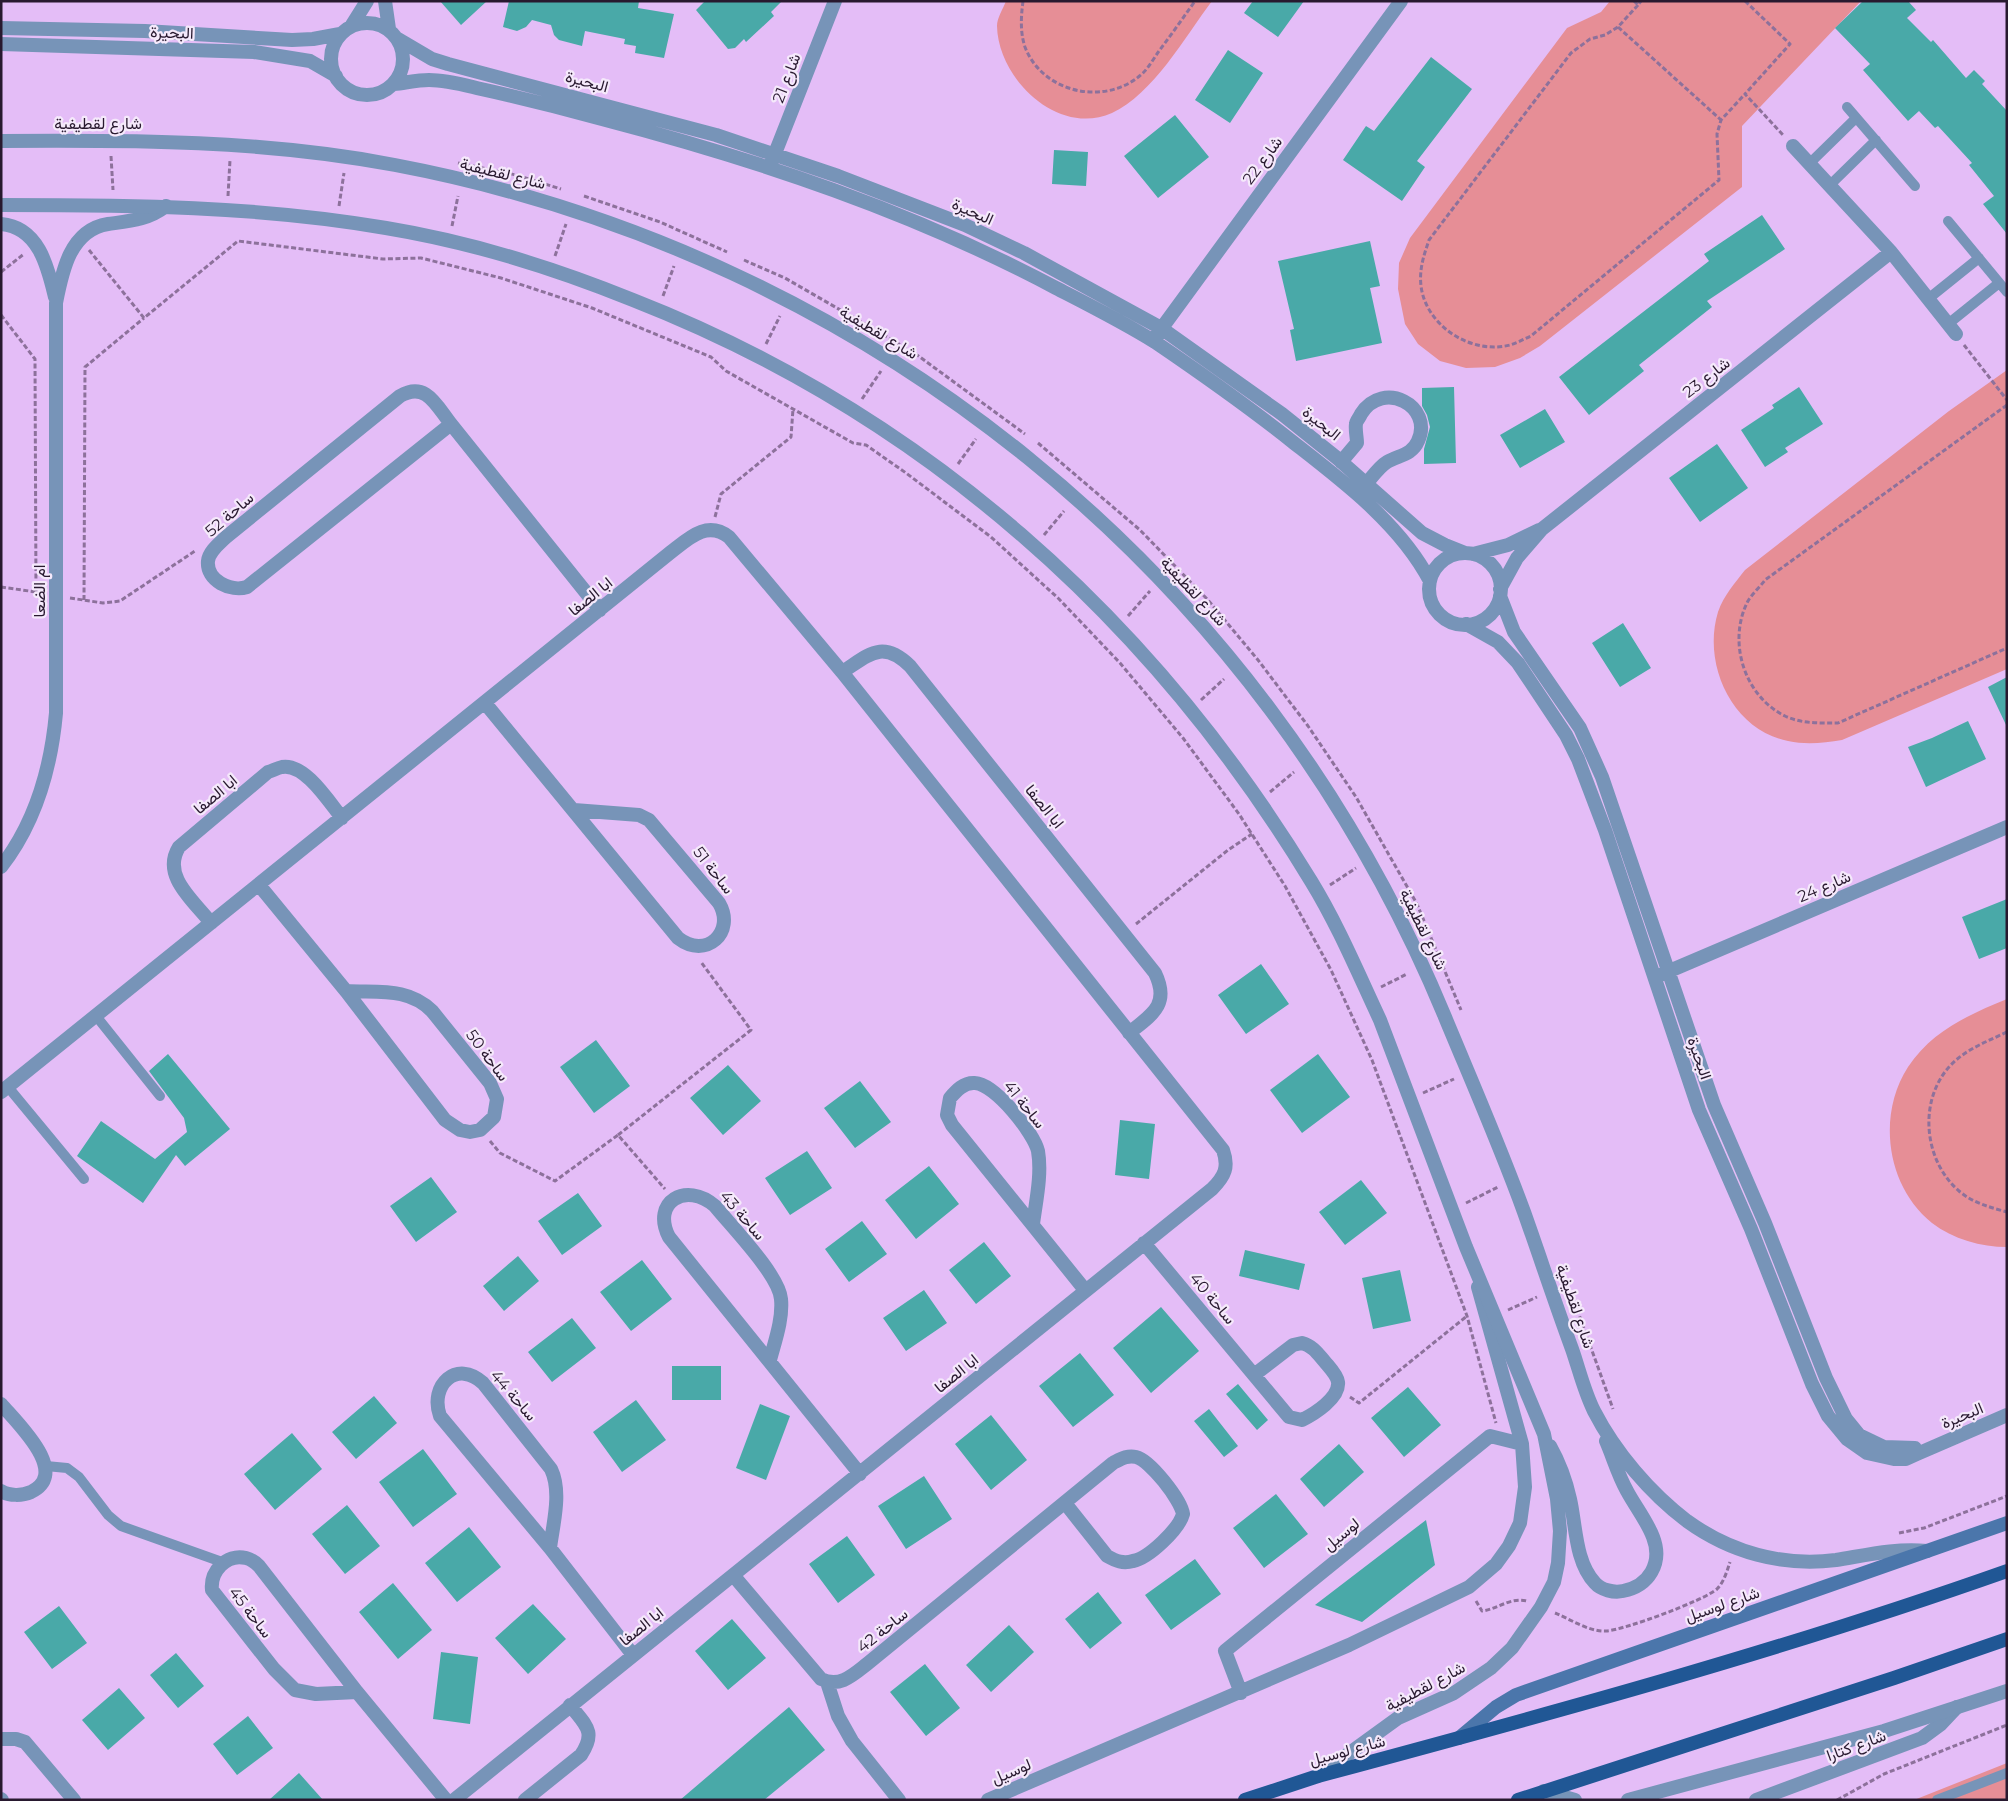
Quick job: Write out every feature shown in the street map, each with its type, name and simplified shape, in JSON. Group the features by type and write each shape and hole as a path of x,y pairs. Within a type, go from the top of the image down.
{"highway":[{"name":"شارع لوسيل","path":"1245,1800 1318,1776 1775,1648 2007,1572"},
{"path":"1518,1800 1885,1681 2007,1638"}],"main road":[{"name":"شارع لوسيل","path":"1459,1738 1496,1707 1516,1695 1929,1552 2007,1523"}],"street":[{"path":"367,1 352,25 340,34 331,54 332,70 336,76 347,89 363,95 379,93 394,84 404,63 385,1"},
{"name":"شارع 21","path":"769,167 835,1"},
{"name":"شارع 22","path":"1153,341 1401,1"},
{"path":"352,25 368,22 394,34"},
{"name":"البحيرة","path":"1,28 239,36 292,40 313,39 340,34"},
{"path":"88,30 89,47"},
{"name":"البحيرة","path":"394,34 432,59 660,118 775,153 902,199 975,230 1087,287 1161,328 1240,382 1339,460 1422,533 1445,546 1469,553"},
{"path":"238,51 239,36"},
{"name":"البحيرة","path":"1,44 238,51 287,56 310,61 336,76"},
{"name":"البحيرة","path":"394,84 431,80 447,81 589,115 769,167 896,214 969,244 1080,300 1153,341 1245,405 1326,469 1400,537 1415,554 1430,581"},
{"path":"589,115 591,100"},
{"name":"شارع لقطيفية","path":"1,141 110,140 231,144 346,157 394,164 461,179 571,210 609,221 680,249 750,280 826,320 889,358 986,424 1076,498 1160,579 1237,666 1308,761 1370,860 1423,966 1512,1180 1593,1410 1618,1448 1643,1480 1665,1503 1711,1536 1752,1554 1798,1562 1830,1561 1898,1550 1929,1552"},
{"path":"1793,146 1891,252 1952,329"},
{"name":"شارع لقطيفية","path":"1,205 166,206 337,220 391,228 550,269 658,309 759,356 854,410 950,476 1036,545 1118,627 1191,710 1258,801 1317,892 1367,993 1410,1099 1466,1248 1544,1434 1556,1499 1560,1539 1554,1582 1536,1616 1512,1648 1476,1679 1447,1697 1398,1718 1318,1776"},
{"name":"ام الضعا","path":"1,867 27,828 48,769 56,713 56,303 64,266 69,254 80,240 105,225 144,219 166,206"},
{"name":"ام الضعا","path":"1,224 16,229 36,244 46,262 56,303"},
{"path":"969,244 975,230"},
{"name":"شارع 23","path":"1500,592 1517,558 1542,529 1891,252"},
{"name":"ساحة 52","path":"451,424 247,587 232,589 224,586 215,578 208,562 215,547 400,396 409,391 419,390 427,394 600,610"},
{"path":"1326,469 1357,443 1356,424 1364,410 1375,400 1392,396 1408,403 1416,412 1421,429 1418,442 1403,457 1387,462 1366,484"},
{"name":"ابا الصفا","path":"4,1086 96,1016 690,537 697,532 712,529 722,531 729,537 842,672 1216,1140 1227,1161 1222,1179 860,1474 454,1800"},
{"name":"شارع 23","path":"1469,553 1508,545 1542,529"},
{"path":"1469,553 1488,561 1493,567 1500,581 1500,592 1488,616 1481,621 1466,624 1450,621 1437,611 1430,597 1430,581 1432,573 1442,560 1449,556 1469,553"},
{"name":"البحيرة","path":"1500,592 1514,632 1555,689 1587,743 1614,809 1714,1105 1765,1223 1826,1378 1846,1419 1859,1435 1875,1444 1894,1449 1930,1448"},
{"name":"البحيرة","path":"1466,624 1498,642 1518,663 1542,697 1574,751 1591,790 1700,1110 1751,1229 1812,1384 1828,1416 1847,1439 1867,1453 1894,1459 1906,1458 2007,1415"},
{"name":"ابا الصفا","path":"842,672 873,652 886,650 898,654 910,666 1155,972 1161,986 1161,999 1154,1013 1129,1033"},
{"path":"485,703 678,938 690,946"},
{"path":"1574,751 1587,743"},
{"name":"ابا الصفا","path":"211,923 177,880 172,868 174,856 179,847 268,772 283,766 297,768 310,779 342,818"},
{"name":"ساحة 51","path":"574,810 639,815 657,828 723,910 724,926 719,935 708,945 690,946"},
{"name":"شارع 24","path":"1655,978 2007,827"},
{"path":"259,885 346,991 445,1120 460,1130 470,1132 480,1130"},
{"name":"ساحة 50","path":"346,991 413,996 432,1011 495,1090 497,1108 494,1117 480,1130"},
{"name":"ساحة 41","path":"1033,1224 1039,1162 1037,1148 1030,1135 994,1091 976,1083 965,1085 950,1098 947,1115 952,1125 1085,1290"},
{"name":"ساحة 43","path":"674,1200 683,1194 695,1194 706,1198 715,1206 773,1277 780,1291 782,1302 780,1320 770,1360"},
{"path":"674,1200 666,1209 664,1218 664,1227 669,1237 860,1474"},
{"name":"ساحة 40","path":"1144,1243 1289,1417 1302,1420 1333,1397 1337,1390"},
{"name":"لوسيل","path":"988,1800 1349,1645 1469,1587 1496,1564 1509,1546 1520,1523 1525,1486 1522,1444 1466,1248"},
{"path":"1254,1375 1293,1345 1302,1343 1316,1350 1335,1375 1338,1382 1337,1390"},
{"name":"ساحة 44","path":"550,1548 556,1496 555,1476 551,1469 483,1383 470,1374 460,1373 450,1377 441,1386 437,1394 436,1404 440,1416 550,1548 633,1655"},
{"path":"1,1404 40,1452 46,1466 44,1478 37,1489 26,1494 15,1495 1,1491"},
{"path":"1544,1434 1557,1460 1570,1499 1576,1535 1588,1573 1596,1584 1606,1590 1619,1592 1631,1590 1651,1575 1656,1562 1655,1544 1626,1488 1593,1410"},
{"name":"لوسيل","path":"1241,1693 1225,1651 1490,1436 1500,1438"},
{"path":"1500,1438 1522,1444"},
{"name":"ساحة 42","path":"827,1682 843,1681 850,1678 1114,1463 1126,1456 1144,1459 1150,1465 1177,1500 1183,1514 1176,1529 1140,1558 1126,1562 1117,1561 1107,1556 1065,1503"},
{"path":"222,1562 233,1558 247,1558 259,1566 357,1692 446,1800"},
{"name":"ساحة 45","path":"222,1562 211,1581 212,1590 286,1682 303,1693 357,1692"},
{"path":"733,1575 814,1672 827,1682 838,1716 852,1741 899,1800"},
{"path":"1628,1800 1884,1731 2007,1691"},
{"path":"525,1800 581,1755 586,1746 590,1734 588,1728 570,1705"},
{"name":"شارع كتارا","path":"1756,1800 1922,1738 1941,1724 1957,1707"},
{"path":"1,1739 16,1738 26,1742 74,1800"},
{"path":"1544,1791 1575,1800"}],"lane":[{"path":"1847,107 1915,186"},
{"path":"1810,164 1856,118"},
{"path":"1830,185 1876,140"},
{"path":"1948,221 2007,292"},
{"path":"1928,299 1979,258"},
{"path":"1952,329 1999,283"},
{"path":"96,1016 160,1096"},
{"path":"4,1086 84,1179"},
{"path":"46,1466 67,1468 79,1477 108,1515 121,1526 222,1562"},
{"path":"1937,1800 2007,1773"}],"path":[{"path":"1023,1 1020,24 1025,47 1038,67 1056,83 1078,92 1102,93 1124,86 1144,73 1194,1"},
{"path":"1634,1 1640,3 1618,27 1605,35 1590,39 1571,53 1429,240 1421,263 1421,286 1428,309 1443,328 1463,341 1486,347 1510,345 1531,336 1719,180 1717,134 1722,120 1790,44 1745,1"},
{"path":"1618,27 1722,120"},
{"path":"1745,94 1793,146"},
{"path":"110,140 114,205"},
{"path":"227,210 231,144"},
{"path":"337,220 346,157"},
{"path":"450,161 516,175 562,189"},
{"path":"449,242 461,179"},
{"path":"580,195 660,222 731,254"},
{"path":"550,269 571,210"},
{"path":"80,240 144,318"},
{"path":"84,600 84,367 238,241 383,259 421,258 500,278 592,308 711,358 726,371 853,443 866,446 906,472 991,537 1059,599 1120,663 1183,738 1252,834 1285,886 1331,970 1368,1051 1467,1316 1500,1438"},
{"path":"1,272 36,244"},
{"path":"658,309 680,249"},
{"path":"740,258 785,278 913,352 1027,436"},
{"path":"759,356 788,300"},
{"path":"1,315 34,359 36,592"},
{"path":"1952,329 2007,400"},
{"path":"854,410 889,358"},
{"path":"2007,406 1765,580 1748,601 1740,626 1739,653 1747,678 1763,700 1785,716 1811,724 1838,723 2007,648"},
{"path":"712,529 721,494 791,437 793,409"},
{"path":"950,476 986,424"},
{"path":"1035,441 1140,530 1208,600 1258,660 1308,726 1356,797 1417,904 1464,1017"},
{"path":"1036,545 1076,498"},
{"path":"1,586 103,603 120,601 188,554 201,548 215,547"},
{"path":"1118,627 1160,579"},
{"path":"1191,710 1237,666"},
{"path":"1258,801 1308,761"},
{"path":"1124,934 1228,850 1252,834"},
{"path":"1317,892 1370,860"},
{"path":"480,1130 500,1153 555,1181 618,1135 752,1030 690,946"},
{"path":"1367,993 1423,966"},
{"path":"2007,1032 1969,1050 1948,1068 1934,1091 1928,1117 1930,1144 1941,1170 1958,1190 1981,1205 2007,1212"},
{"path":"1410,1099 1468,1073"},
{"path":"618,1135 674,1200"},
{"path":"1452,1210 1512,1180"},
{"path":"1495,1316 1551,1291"},
{"path":"1570,1291 1616,1417"},
{"path":"1337,1390 1359,1403 1467,1316"},
{"path":"1895,1534 1924,1528 2007,1496"},
{"path":"1837,1800 1884,1774 2007,1725"}],"shaded area":[{"path":"1006,1 1212,1 1155,79 1141,93 1112,113 1092,118 1071,117 1052,110 1035,98 1020,83 1008,65 1000,46 997,23"},
{"path":"1610,1 1861,1 1742,126 1742,187 1540,346 1520,358 1495,367 1466,368 1440,361 1418,344 1405,324 1398,289 1399,263 1410,238 1567,28 1601,12"},
{"path":"2007,370 2007,669 1842,740 1815,743 1788,741 1768,734 1751,724 1737,709 1726,692 1718,673 1714,653 1714,632 1718,612 1730,590 1745,570 1949,411"},
{"path":"2007,999 2007,1247 1987,1246 1958,1238 1940,1229 1916,1208 1904,1190 1896,1170 1891,1149 1890,1128 1892,1106 1898,1086 1908,1067 1918,1054 1928,1043 1952,1026 1978,1011"},
{"path":"2007,1763 2007,1800 1914,1800"}],"building":[{"path":"440,1 487,1 461,25"},
{"path":"509,1 639,1 638,8 674,14 664,58 635,53 636,46 624,44 625,39 585,31 582,46 559,40 554,35 551,25 532,20 526,27 517,31 503,27"},
{"path":"705,1 782,1 771,12 774,16 746,42 744,39 735,48 728,49 696,10"},
{"path":"1253,1 1304,1 1278,37 1244,13"},
{"path":"1863,1 1908,1 1916,10 1907,18 1931,42 1933,40 1966,78 1974,70 1985,81 1982,84 2007,111 2007,234 1983,204 1994,196 1969,165 1972,163 1938,126 1935,128 1919,111 1908,121 1863,70 1870,64 1835,28"},
{"path":"1228,50 1263,73 1230,123 1195,100"},
{"path":"1431,57 1472,89 1417,161 1425,167 1402,201 1343,160 1366,126 1374,131"},
{"path":"1175,115 1209,157 1158,198 1124,156"},
{"path":"1054,150 1088,152 1086,186 1052,184"},
{"path":"1762,215 1785,249 1707,301 1712,307 1639,365 1644,371 1589,415 1559,377 1709,261 1704,254"},
{"path":"1370,241 1380,286 1370,288 1382,343 1296,361 1290,330 1294,329 1278,261"},
{"path":"1454,387 1456,463 1424,464 1424,449 1430,427 1422,406 1422,388"},
{"path":"1799,387 1823,424 1785,448 1788,452 1765,467 1741,430 1774,408 1772,405"},
{"path":"1545,409 1565,442 1520,468 1500,435"},
{"path":"1717,444 1748,488 1700,522 1669,478"},
{"path":"1623,623 1651,668 1620,687 1592,643"},
{"path":"2007,677 2007,727 1988,687"},
{"path":"1968,721 1986,759 1926,787 1908,747"},
{"path":"2007,899 2007,948 1979,959 1962,917"},
{"path":"1261,964 1289,1004 1246,1034 1218,995"},
{"path":"596,1040 630,1086 594,1113 560,1067"},
{"path":"168,1054 230,1129 185,1166 176,1155 143,1203 77,1156 101,1121 155,1159 187,1132 184,1118 149,1071"},
{"path":"1318,1054 1350,1097 1302,1133 1270,1090"},
{"path":"728,1065 761,1101 723,1135 690,1098"},
{"path":"860,1081 891,1122 855,1148 824,1108"},
{"path":"1120,1120 1155,1124 1149,1179 1115,1175"},
{"path":"807,1151 832,1188 790,1215 765,1178"},
{"path":"929,1166 959,1204 916,1239 885,1200"},
{"path":"431,1177 457,1212 416,1242 390,1206"},
{"path":"1361,1180 1387,1213 1345,1245 1319,1212"},
{"path":"578,1193 602,1226 562,1255 538,1221"},
{"path":"862,1221 887,1254 849,1282 825,1249"},
{"path":"984,1242 1011,1276 976,1304 949,1270"},
{"path":"1245,1250 1305,1264 1299,1290 1239,1276"},
{"path":"518,1256 539,1281 504,1311 483,1286"},
{"path":"642,1260 672,1299 631,1331 600,1292"},
{"path":"1400,1270 1411,1321 1373,1329 1362,1278"},
{"path":"924,1290 947,1323 906,1351 883,1318"},
{"path":"1161,1307 1199,1351 1151,1393 1113,1348"},
{"path":"572,1318 596,1348 552,1382 528,1352"},
{"path":"1080,1353 1114,1395 1073,1427 1039,1386"},
{"path":"672,1366 721,1366 721,1400 672,1400"},
{"path":"1238,1384 1268,1420 1257,1430 1226,1394"},
{"path":"1408,1387 1441,1425 1404,1457 1371,1418"},
{"path":"374,1396 397,1423 356,1459 332,1432"},
{"path":"636,1400 666,1440 622,1472 593,1432"},
{"path":"760,1404 790,1416 766,1480 736,1468"},
{"path":"1209,1409 1238,1446 1224,1457 1194,1421"},
{"path":"991,1415 1027,1460 991,1490 955,1444"},
{"path":"292,1433 322,1469 275,1510 244,1474"},
{"path":"1339,1444 1364,1472 1324,1507 1300,1479"},
{"path":"423,1449 457,1494 413,1527 379,1482"},
{"path":"924,1476 952,1519 906,1549 878,1506"},
{"path":"1276,1494 1308,1534 1264,1568 1233,1528"},
{"path":"347,1505 380,1546 345,1574 312,1534"},
{"path":"1426,1520 1435,1565 1362,1622 1315,1605"},
{"path":"469,1527 501,1567 457,1602 425,1563"},
{"path":"847,1536 875,1575 838,1603 809,1564"},
{"path":"1195,1559 1221,1594 1171,1630 1145,1595"},
{"path":"393,1583 432,1630 398,1659 359,1612"},
{"path":"1098,1592 1122,1623 1090,1649 1065,1619"},
{"path":"533,1604 566,1639 528,1674 495,1638"},
{"path":"59,1606 87,1643 52,1669 24,1632"},
{"path":"732,1619 766,1658 728,1690 695,1651"},
{"path":"1009,1625 1034,1652 991,1692 966,1665"},
{"path":"441,1652 478,1657 470,1724 433,1719"},
{"path":"176,1653 204,1686 178,1708 150,1675"},
{"path":"925,1664 960,1708 926,1736 890,1692"},
{"path":"119,1688 145,1718 108,1750 82,1720"},
{"path":"789,1707 825,1750 764,1800 680,1800"},
{"path":"248,1716 273,1748 237,1775 213,1744"},
{"path":"299,1773 323,1800 269,1800"}]}
